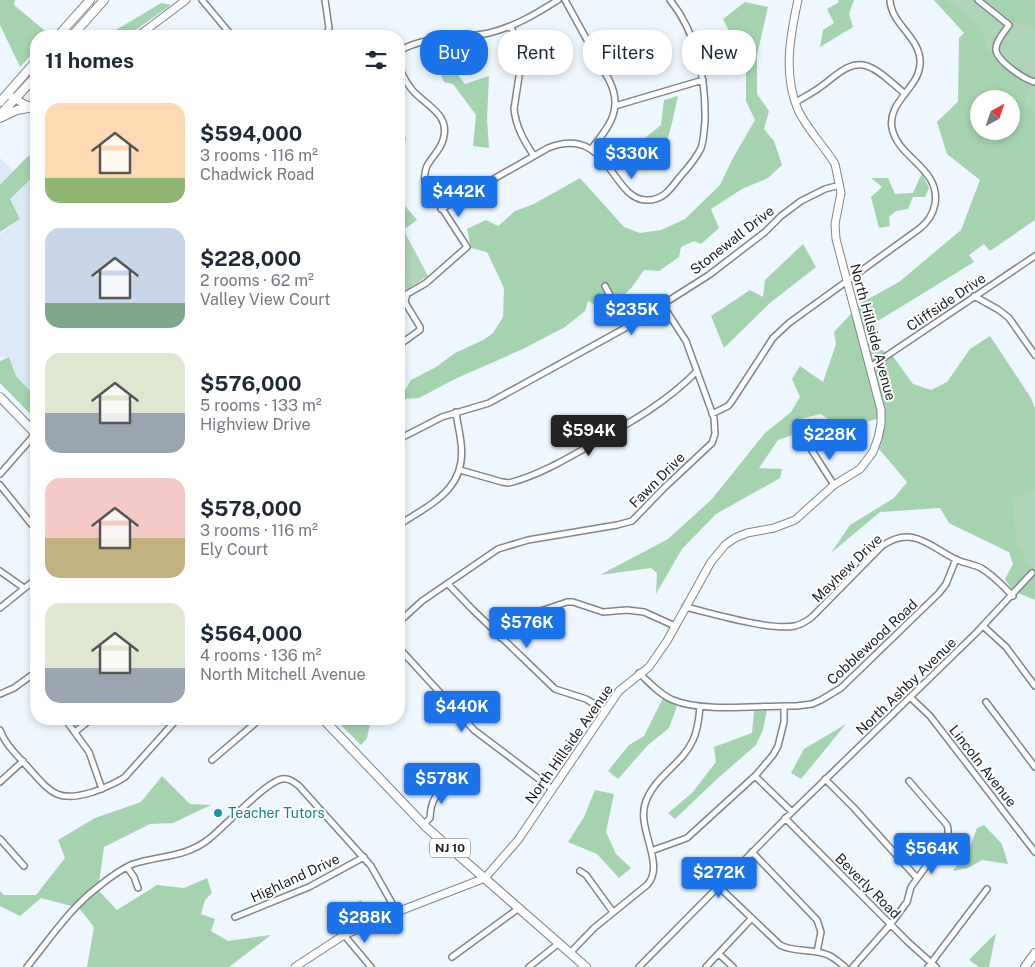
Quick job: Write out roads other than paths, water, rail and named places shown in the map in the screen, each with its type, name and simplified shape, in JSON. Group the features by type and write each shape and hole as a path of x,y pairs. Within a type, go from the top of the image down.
{"main road":[{"path":"63,30 90,0"},
{"path":"77,30 104,0"},
{"path":"0,102 30,68"},
{"path":"0,116 30,83"},
{"path":"0,116 30,108"},
{"path":"0,397 30,427"},
{"name":"NJ 10","path":"329,725 424,824 586,967"},
{"path":"1025,967 1035,953"}],"street":[{"path":"146,30 186,0"},
{"path":"202,0 227,30"},
{"path":"325,0 328,30"},
{"path":"405,48 418,42 488,33 511,27 558,0"},
{"path":"564,0 611,84 615,106 608,127 591,150"},
{"path":"441,208 556,145 575,144 591,150 605,162 632,195 640,199 649,200 663,196 670,190 691,164 702,146 705,105 703,80 696,51 682,18 670,0"},
{"name":"North Hillside Avenue","path":"485,878 518,840 619,690 639,673 649,668 675,626 710,562 725,545 747,533 774,528 795,520 834,485 860,469 873,452 878,438 881,410 836,239 835,224 841,193 835,164 799,111 791,86 789,52 798,0"},
{"path":"712,414 728,406 778,333 789,323 923,226 934,209 935,193 930,178 925,169 899,144 894,136 891,118 918,74 920,60 917,48 892,12 890,0"},
{"path":"978,0 1008,25 997,45 996,51 1000,58 1021,76 1035,82"},
{"path":"511,27 522,56 514,109 515,116 521,135 534,156"},
{"path":"796,102 852,65 866,66 880,73 905,94"},
{"path":"405,78 412,90 436,109 444,123 443,142 428,164 425,173 427,186 466,247 426,283 407,294 406,304 420,327 418,332 405,341"},
{"path":"615,106 703,80"},
{"path":"0,89 15,99 30,105"},
{"name":"Stonewall Drive","path":"405,436 442,417 488,403 627,327 709,275 765,232 781,216 801,201 825,189 840,185"},
{"name":"Cliffside Drive","path":"870,367 1035,256"},
{"path":"604,286 627,327"},
{"path":"974,296 1004,314 1035,355"},
{"name":"Fawn Drive","path":"405,617 422,601 498,549 511,544 632,521 664,487 712,443 716,427 697,371 686,341 662,304"},
{"path":"1029,347 1035,343"},
{"path":"460,470 502,482 509,482 554,466 655,407 697,371"},
{"path":"405,521 448,491 460,470 461,443 456,412"},
{"path":"0,474 30,440"},
{"path":"810,446 834,485"},
{"path":"0,485 30,522"},
{"name":"Mayhew Drive","path":"685,607 779,627 802,624 812,617 882,546 890,541 907,537 920,539 956,560 986,571 1013,596"},
{"name":"Cobblewood Road","path":"639,673 655,688 673,700 700,707 812,704 834,694 841,688 939,593 946,584 956,560"},
{"path":"0,571 24,588"},
{"name":"North Ashby Avenue","path":"785,818 983,626 1013,596 1032,573"},
{"path":"0,608 30,584"},
{"path":"448,584 555,689 586,699 606,711"},
{"path":"501,638 520,618 567,602 573,602 603,612 627,610 644,612 675,626"},
{"path":"983,626 1006,647 1035,686"},
{"path":"405,655 474,730 552,789"},
{"path":"0,694 30,676"},
{"name":"Lincoln Avenue","path":"910,697 930,716 1035,852"},
{"path":"986,702 1035,767"},
{"path":"651,851 687,838 755,776 773,755 778,746 784,722 784,706"},
{"path":"570,953 594,928 651,880 654,872 651,851 644,826 645,804 655,785 686,752 693,741 700,707"},
{"path":"70,725 92,758 102,789"},
{"path":"75,732 84,725"},
{"path":"0,730 6,743 46,787 57,795 76,797 102,789 125,777 172,725"},
{"path":"212,760 253,725"},
{"path":"0,782 23,761"},
{"path":"424,824 430,818 434,798 456,776"},
{"path":"755,776 792,812"},
{"path":"27,967 73,910 96,888 127,867 143,861 191,850 222,828 268,785 283,779 291,780 299,786 364,857 377,874 397,912"},
{"path":"825,779 854,808 917,878"},
{"path":"853,967 890,925 907,902 911,887 946,839 948,829 909,781"},
{"path":"639,967 785,818"},
{"name":"Beverly Road","path":"785,818 932,966"},
{"path":"0,839 24,866"},
{"path":"752,852 817,920 820,926 817,952"},
{"name":"Highland Drive","path":"235,917 309,887 364,857"},
{"path":"127,867 134,877 138,888"},
{"path":"580,871 586,875 613,912"},
{"path":"295,967 344,935 485,878"},
{"path":"718,886 780,945 791,950 829,955 845,967"},
{"path":"932,966 988,889"},
{"path":"452,957 519,908"},
{"path":"706,967 751,919"},
{"path":"344,935 371,967"},
{"path":"529,967 559,944"},
{"path":"719,954 733,967"}],"place":[{"name":"Teacher Tutors","path":"218,813"}]}
